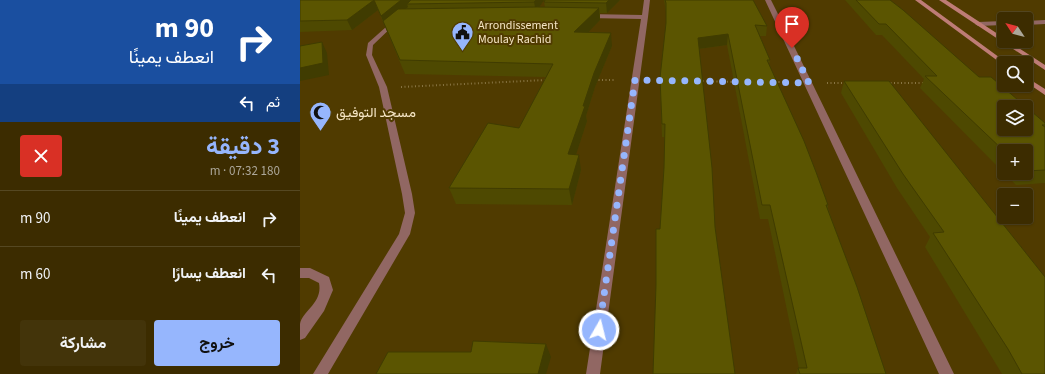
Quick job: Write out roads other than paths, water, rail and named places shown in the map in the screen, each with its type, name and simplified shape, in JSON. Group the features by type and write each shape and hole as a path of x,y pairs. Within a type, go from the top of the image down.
{"main road":[{"path":"918,0 997,58"},
{"path":"942,0 1045,68"},
{"path":"1033,84 1045,93"}],"street":[{"path":"593,374 647,0"},
{"path":"768,0 809,83 946,374"},
{"path":"320,374 404,234 410,213 383,87 369,55 370,44 405,12"},
{"path":"584,16 645,17"},
{"path":"1033,23 1045,22"},
{"path":"978,24 997,23"},
{"path":"300,272 310,273 325,280 327,290 319,307 300,334"}],"place":[{"name":"Arrondissement Moulay Rachid","path":"462,52"},
{"name":"مسجد التوفيق","path":"320,132"}]}
